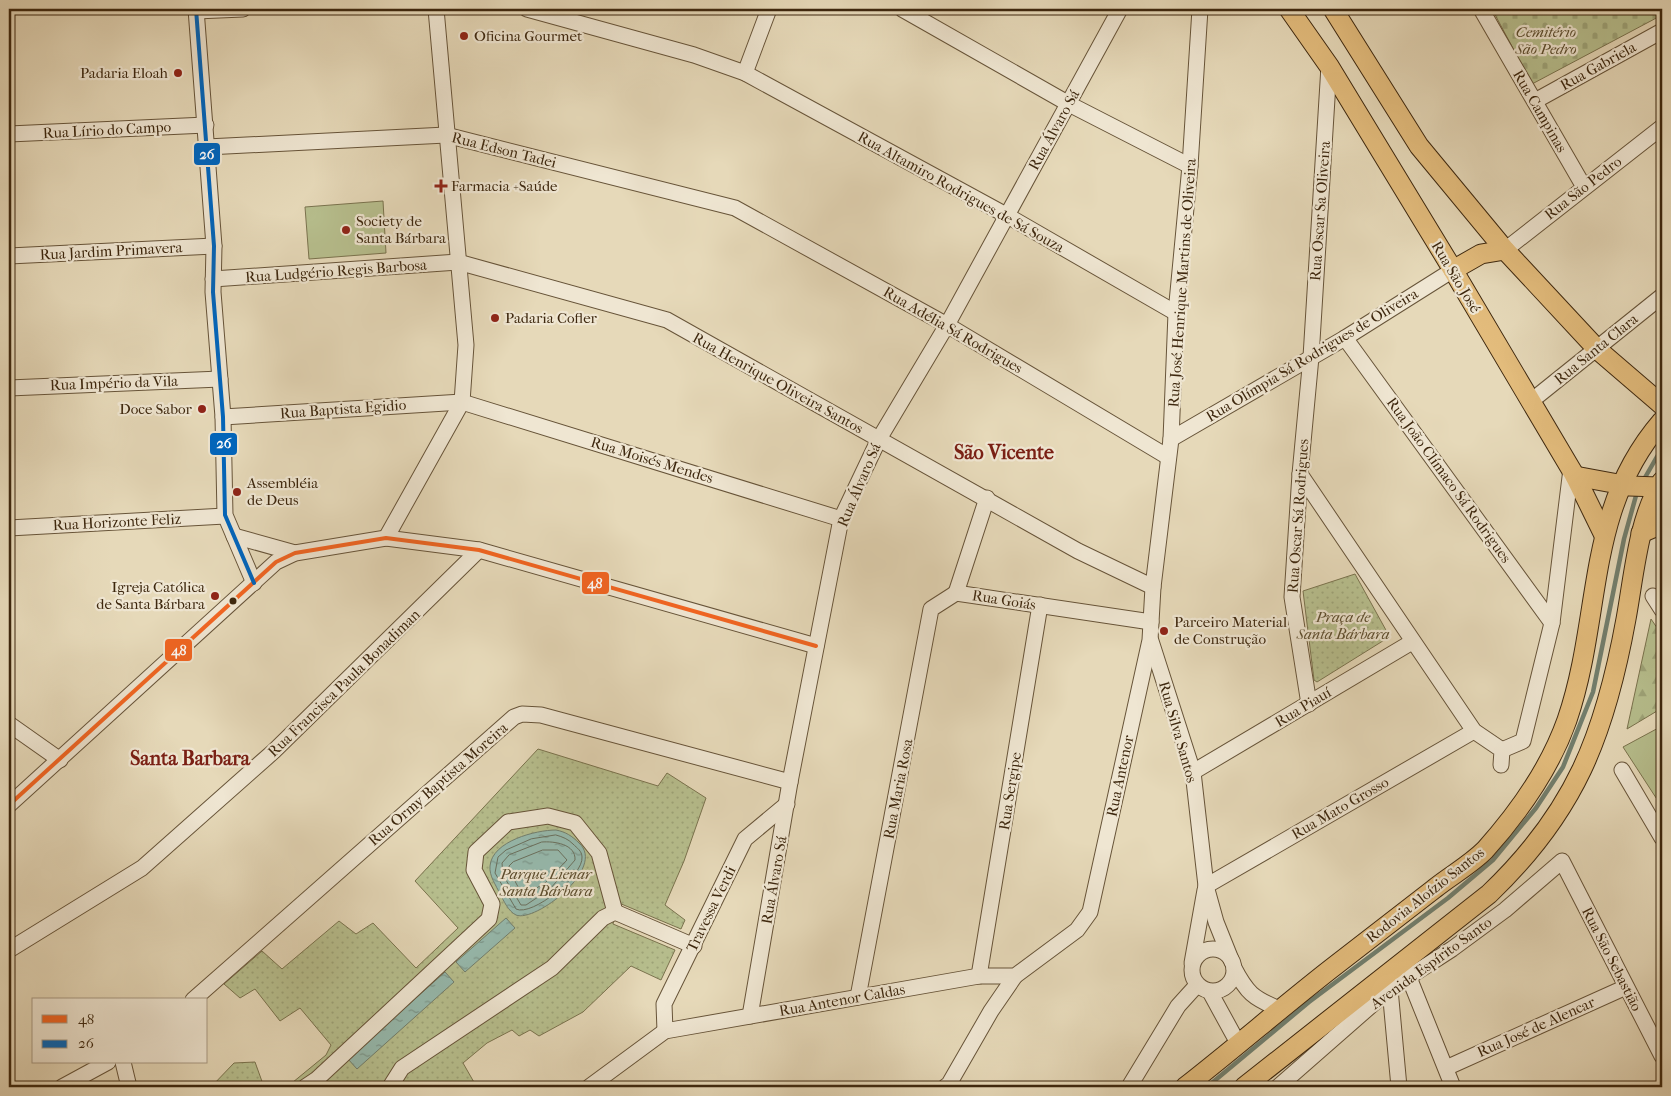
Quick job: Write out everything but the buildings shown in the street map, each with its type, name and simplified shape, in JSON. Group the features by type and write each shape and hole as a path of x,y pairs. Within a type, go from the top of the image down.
{"main road":[{"name":"Rua São José","path":"1289,9 1329,66 1453,270 1573,472 1604,535"},
{"path":"1333,9 1419,146 1504,250 1598,350 1662,405"},
{"path":"1453,270 1481,254 1504,250"},
{"name":"Rodovia Aloízio Santos","path":"1185,1087 1239,1045 1279,1009 1483,851 1524,802 1544,770 1566,720 1581,667 1604,535 1637,453 1662,421"},
{"path":"1244,1087 1489,894 1521,864 1552,824 1599,731 1616,672 1641,534 1658,486 1624,486 1573,472"},
{"path":"1641,534 1662,524"}],"street":[{"path":"242,9 196,10 214,246 213,280 223,417 226,516 254,583"},
{"path":"386,538 462,402 466,345 436,9"},
{"name":"Rua Altamiro Rodrigues de Sá Souza","path":"527,9 745,72 1006,215 1176,313"},
{"path":"745,72 770,9"},
{"path":"902,9 1069,104 1190,166"},
{"name":"Rua Álvaro Sá","path":"750,1016 790,782 841,519 878,439 947,325 1120,9"},
{"name":"Rua José Henrique Martins de Oliveira","path":"1153,587 1171,439 1176,313 1190,166 1200,9"},
{"name":"Rua Campinas","path":"1481,9 1584,187"},
{"name":"Rua Gabriela","path":"1535,101 1662,31"},
{"name":"Rua Oscar Sa Oliveira","path":"1311,356 1329,66"},
{"name":"Rua Lírio do Campo","path":"9,134 206,125"},
{"name":"Rua São Pedro","path":"1504,250 1662,127"},
{"name":"Rua Edson Tadei","path":"207,146 446,135 735,208"},
{"name":"Rua Adélia Sá Rodrigues","path":"735,208 947,325 1168,457"},
{"name":"Rua Jardim Primavera","path":"9,256 214,246"},
{"name":"Rua Ludgério Regis Barbosa","path":"213,280 458,262"},
{"name":"Rua Henrique Oliveira Santos","path":"458,262 667,320 987,498 1078,551 1153,587"},
{"name":"Rua Olímpia Sá Rodrigues de Oliveira","path":"1171,439 1311,356 1345,338 1453,270"},
{"name":"Rua Santa Clara","path":"1530,402 1586,356 1598,350 1662,296"},
{"name":"Rua João Clímaco Sá Rodrigues","path":"1345,338 1552,623"},
{"name":"Rua Oscar Sá Rodrigues","path":"1309,704 1292,597 1300,474 1311,356"},
{"name":"Rua Império da Vila","path":"9,388 220,379"},
{"name":"Rua Baptista Egidio","path":"223,417 462,402"},
{"name":"Rua Moisés Mendes","path":"462,402 841,519"},
{"path":"1502,750 1523,742 1552,623 1573,472"},
{"path":"1300,474 1474,731 1502,750"},
{"name":"Rua Goiás","path":"987,498 956,592 1151,622"},
{"name":"Rua Horizonte Feliz","path":"9,528 226,516"},
{"path":"234,536 295,553"},
{"path":"9,805 276,562 295,553 386,538 479,550 816,646"},
{"name":"Rua Francisca Paula Bonadiman","path":"9,950 142,868 274,752 479,550"},
{"path":"1150,640 1153,587"},
{"name":"Rua Maria Rosa","path":"858,997 931,609 956,592"},
{"path":"1653,596 1662,610"},
{"name":"Rua Sergipe","path":"979,976 1040,605"},
{"name":"Rua Silva Santos","path":"1150,640 1193,772 1206,886 1216,922 1233,965 1246,991 1258,1000 1279,1009"},
{"name":"Rua Antenor","path":"1015,976 1078,930 1090,912 1150,640"},
{"name":"Rua Piauí","path":"1193,772 1412,642"},
{"name":"Rua Ormy Baptista Moreira","path":"195,998 514,717 522,714 541,715 790,782"},
{"path":"9,724 60,760"},
{"name":"Rua Mato Grosso","path":"1206,886 1474,731"},
{"path":"1501,765 1502,750"},
{"path":"1622,770 1662,838"},
{"name":"Travessa Verdi","path":"664,1031 664,1004 694,946 744,839 787,804"},
{"path":"305,1087 325,1072 489,919 492,904 474,870 476,852 508,822 548,816 575,823 599,853 615,912"},
{"name":"Avenida Espírito Santo","path":"1277,1087 1390,989 1408,975 1452,949 1505,910 1562,861"},
{"name":"Rua São Sebastião","path":"1562,861 1662,1056"},
{"name":"Rua Silva Santos","path":"1192,966 1206,886"},
{"path":"390,1087 402,1068 552,968 603,918 615,912 694,946"},
{"path":"1128,1087 1178,1006 1203,989 1216,992 1228,986 1232,980 1233,965 1224,952 1211,949 1199,954 1192,966 1193,980 1203,989 1239,1045"},
{"path":"1408,975 1453,1087"},
{"name":"Rua Antenor Caldas","path":"589,1087 664,1031 979,976 1015,976"},
{"path":"945,1087 949,1084 991,1011 1015,976"},
{"name":"Rua José de Alencar","path":"1446,1068 1626,987"},
{"path":"1390,989 1399,1087"},
{"path":"62,1087 104,1064"},
{"path":"124,1064 130,1087"}],"green space":[{"name":"Cemitério São Pedro","path":"1492,9 1662,9 1662,15 1532,84"},
{"name":"Society de Santa Bárbara","path":"383,201 386,253 309,259 305,207"},
{"name":"Praça de Santa Bárbara","path":"1355,574 1387,632 1386,639 1317,682 1314,680 1303,591"},
{"path":"1651,619 1662,635 1662,708 1627,729"},
{"path":"1662,726 1662,807 1623,747"},
{"name":"Parque Lienar Santa Bárbara","path":"538,749 658,786 667,773 706,798 684,861 665,905 685,920 681,929 619,903 613,924 675,950 661,980 631,966 583,1012 539,1036 530,1030 519,1036 512,1030 487,1043 463,1063 475,1084 471,1087 287,1087 326,1055 331,1045 300,1008 280,1021 255,989 240,998 224,984 262,951 282,969 339,921 356,934 373,923 416,968 458,928 415,881"},
{"path":"255,1062 264,1087 211,1087 234,1063"}],"water":[{"path":"556,830 569,835 579,843 585,854 584,866 576,879 552,902 538,911 525,915 516,915 506,906 492,877 490,866 493,857 498,850 516,839 538,832"},
{"path":"506,918 515,928 465,972 456,962"},
{"path":"445,972 454,982 357,1069 348,1059"}],"waterway":[{"path":"1643,481 1662,448"},
{"path":"1207,1087 1309,1002 1448,898 1493,860 1536,808 1563,767 1593,692 1624,539 1637,492"}],"transit line":[{"name":"26","path":"196,9 214,246 213,292 223,417 225,515 254,583"},
{"name":"48","path":"9,805 276,562 295,553 386,538 479,550 816,646"}],"place":[{"name":"Oficina Gourmet","path":"464,36"},
{"name":"Padaria Eloah","path":"178,73"},
{"name":"Farmacia +Saúde","path":"441,186"},
{"name":"Society de Santa Bárbara","path":"346,230"},
{"name":"Padaria Cofler","path":"495,318"},
{"name":"Doce Sabor","path":"202,409"},
{"name":"Assembléia de Deus","path":"237,492"},
{"name":"Igreja Católica de Santa Bárbara","path":"215,596"},
{"name":"Parceiro Material de Construção","path":"1164,631"}],"district":[{"name":"São Vicente","path":"1004,452"},
{"name":"Santa Barbara","path":"190,758"}]}
